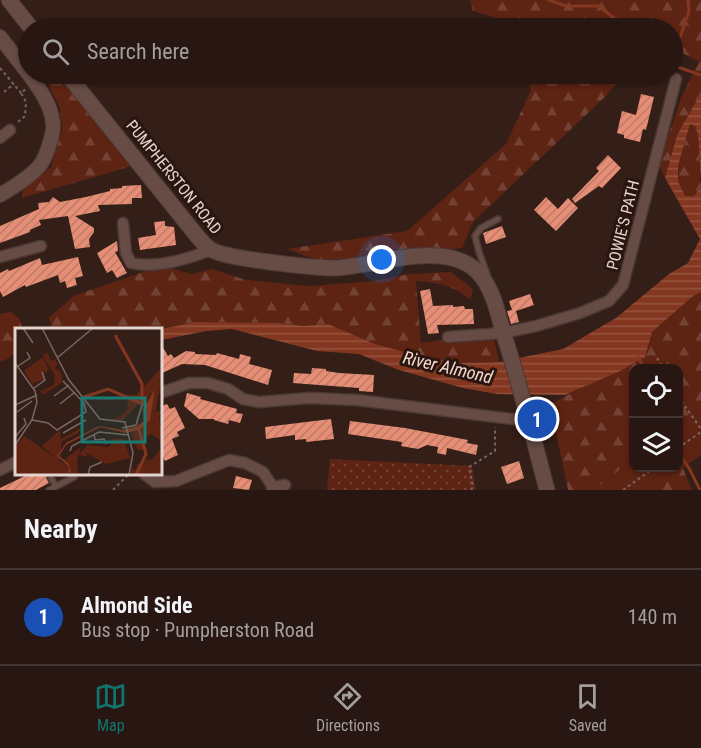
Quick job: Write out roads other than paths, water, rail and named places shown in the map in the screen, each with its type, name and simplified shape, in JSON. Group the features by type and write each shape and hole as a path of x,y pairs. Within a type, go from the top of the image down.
{"main road":[{"path":"9,0 23,18"},
{"name":"PUMPHERSTON ROAD","path":"75,84 197,236 211,250 249,259 334,268 422,255 447,256 467,264 482,276 491,293 529,421"},
{"path":"529,421 547,490"}],"street":[{"path":"0,37 18,60"},
{"path":"0,195 14,187 41,164 51,140 54,124 47,104 36,84"},
{"name":"POWIE'S PATH","path":"448,337 506,340 536,326 580,313 609,301 623,285 675,84"},
{"path":"1,142 10,130"},
{"path":"123,223 126,253 130,263 142,266 191,258 211,250"},
{"path":"0,257 41,246"},
{"path":"162,392 189,383 208,383 228,389 243,399 259,402 310,398 357,400 529,421"},
{"path":"145,475 155,482 176,481 229,460 246,463 263,472 272,488 285,485"},
{"path":"0,470 15,462"}],"lane":[{"path":"491,293 475,236 481,228 498,219"},
{"path":"51,477 56,486"},
{"path":"49,490 74,477"}],"water":[{"name":"River Almond","path":"701,93 701,177 698,133 696,127 690,124 678,166 678,181 685,196 694,196 701,187 701,292 693,296 652,332 645,357 620,371 565,395 497,394 463,388 399,370 359,354 317,351 232,329 207,331 162,340 162,329 195,322 280,323 303,326 328,324 375,344 423,357 460,363 499,362 563,349 616,318 669,274 688,263 700,239 665,178 677,135"}],"waterway":[{"path":"549,0 566,6 599,6 614,18"},
{"path":"683,29 689,11 688,0"},
{"path":"683,69 701,75"},
{"path":"638,357 642,364"},
{"path":"683,460 700,490"}],"place":[{"name":"Almond Side","path":"537,419"}]}
